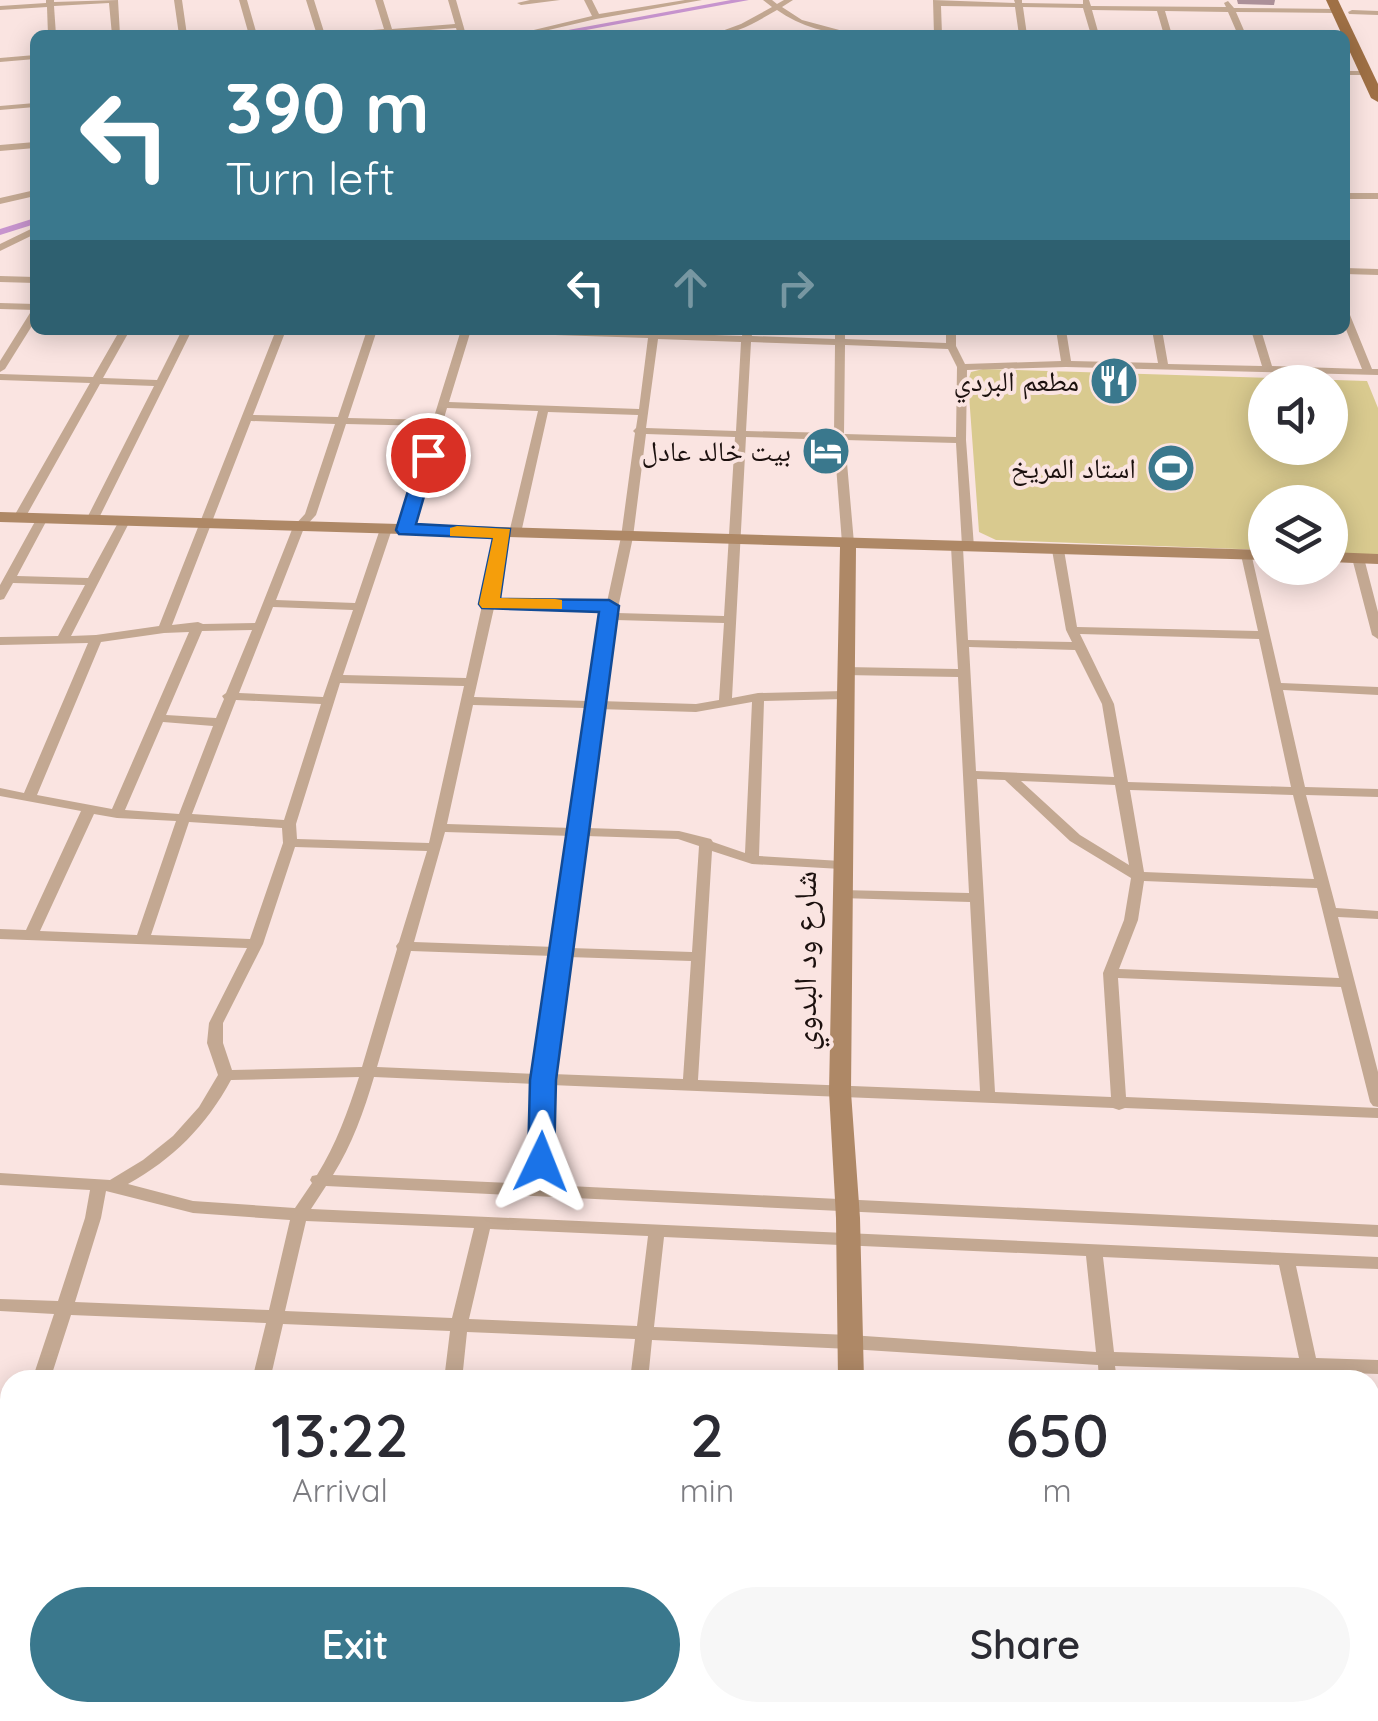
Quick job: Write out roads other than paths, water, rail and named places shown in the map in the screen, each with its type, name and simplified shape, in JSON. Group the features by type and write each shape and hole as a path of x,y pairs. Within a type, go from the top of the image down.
{"main road":[{"path":"1342,6 1372,70 1378,98"}],"street":[{"path":"0,8 114,0 116,30"},
{"path":"178,0 182,30"},
{"path":"244,0 251,30"},
{"path":"310,0 320,30"},
{"path":"379,0 388,30"},
{"path":"452,0 460,30"},
{"path":"556,0 520,1 534,30 661,3 698,0"},
{"path":"588,0 596,17"},
{"path":"767,0 785,3 799,22 833,30"},
{"path":"50,2 52,30"},
{"path":"938,30 937,2 1160,8 1342,6 1378,12"},
{"path":"1018,2 1022,30"},
{"path":"727,30 785,3"},
{"path":"1087,5 1094,30"},
{"path":"1229,5 1240,30"},
{"path":"1160,8 1167,30"},
{"path":"0,60 30,58"},
{"path":"0,108 30,105"},
{"path":"0,148 30,145"},
{"path":"0,201 30,194"},
{"path":"1350,196 1378,196"},
{"path":"0,248 30,233"},
{"path":"1350,270 1378,272"},
{"path":"0,279 30,280"},
{"path":"0,306 30,309"},
{"path":"0,369 30,318"},
{"path":"1348,372 1373,372 1350,325"},
{"path":"20,518 122,335"},
{"path":"92,520 184,335"},
{"path":"164,629 279,335"},
{"path":"142,940 180,820 228,696 298,526 310,515 370,335"},
{"path":"405,530 464,335"},
{"path":"540,1190 543,1080 580,830 592,705 627,537 640,412 653,335"},
{"path":"725,702 747,335"},
{"path":"848,543 839,436 840,335 951,346"},
{"path":"951,335 951,346 962,367 963,673 988,1098"},
{"path":"1062,335 1066,364"},
{"path":"1158,335 1164,367"},
{"path":"1258,335 1266,365"},
{"path":"962,367 1066,364 1248,369"},
{"path":"0,377 160,383"},
{"path":"443,405 640,412"},
{"path":"263,1370 299,1215 318,1180 336,1158 368,1072 441,828 488,604 544,408"},
{"path":"245,418 437,423"},
{"path":"638,430 961,440"},
{"path":"0,517 1248,555"},
{"path":"0,596 42,518"},
{"path":"62,642 124,521"},
{"path":"44,1370 106,1185 180,1143 209,1108 226,1075 215,1042 216,1023 256,944 290,843 289,824 386,529"},
{"name":"شارع ود البدوي","path":"848,543 840,1092 851,1370"},
{"path":"1058,550 1072,630 1102,686 1138,876 1131,920 1110,973 1119,1105"},
{"path":"1348,558 1378,559"},
{"path":"1358,558 1378,636"},
{"path":"10,579 90,582"},
{"path":"1259,585 1264,636 1299,792 1378,1102"},
{"path":"269,603 358,606"},
{"path":"488,604 728,620"},
{"path":"118,814 198,626"},
{"path":"0,642 62,642 198,626 259,626"},
{"path":"1072,630 1264,636"},
{"path":"30,795 96,639"},
{"path":"962,643 1078,646"},
{"path":"844,670 963,673"},
{"path":"336,679 473,682"},
{"path":"1275,686 1378,691"},
{"path":"228,696 328,701"},
{"path":"467,701 696,708 758,697 844,696"},
{"path":"752,860 758,697"},
{"path":"157,718 218,722"},
{"path":"969,775 1378,794"},
{"path":"1009,776 1074,838 1138,876 1322,884"},
{"path":"0,792 118,814 289,824"},
{"path":"31,936 89,809"},
{"path":"441,828 679,836 752,860 841,865"},
{"path":"690,1086 706,842"},
{"path":"290,843 435,847"},
{"path":"842,894 975,898"},
{"path":"1331,912 1378,914"},
{"path":"0,934 256,944"},
{"path":"403,946 698,957"},
{"path":"1110,973 1349,984"},
{"path":"226,1075 368,1072 1378,1113"},
{"path":"0,1179 106,1185 193,1207 299,1215 1378,1263"},
{"path":"318,1180 1378,1232"},
{"path":"455,1370 459,1324 483,1223"},
{"path":"640,1370 657,1230"},
{"path":"1094,1252 1107,1370"},
{"path":"1286,1259 1310,1370"},
{"path":"0,1305 850,1342 1279,1370"},
{"path":"1333,1370 1378,1366"}],"waterway":[{"path":"574,30 745,0"},
{"path":"0,232 30,223"}],"place":[{"name":"مطعم البردي","path":"1114,381"},
{"name":"بيت خالد عادل","path":"826,451"},
{"name":"استاد المريخ","path":"1171,468"}]}
